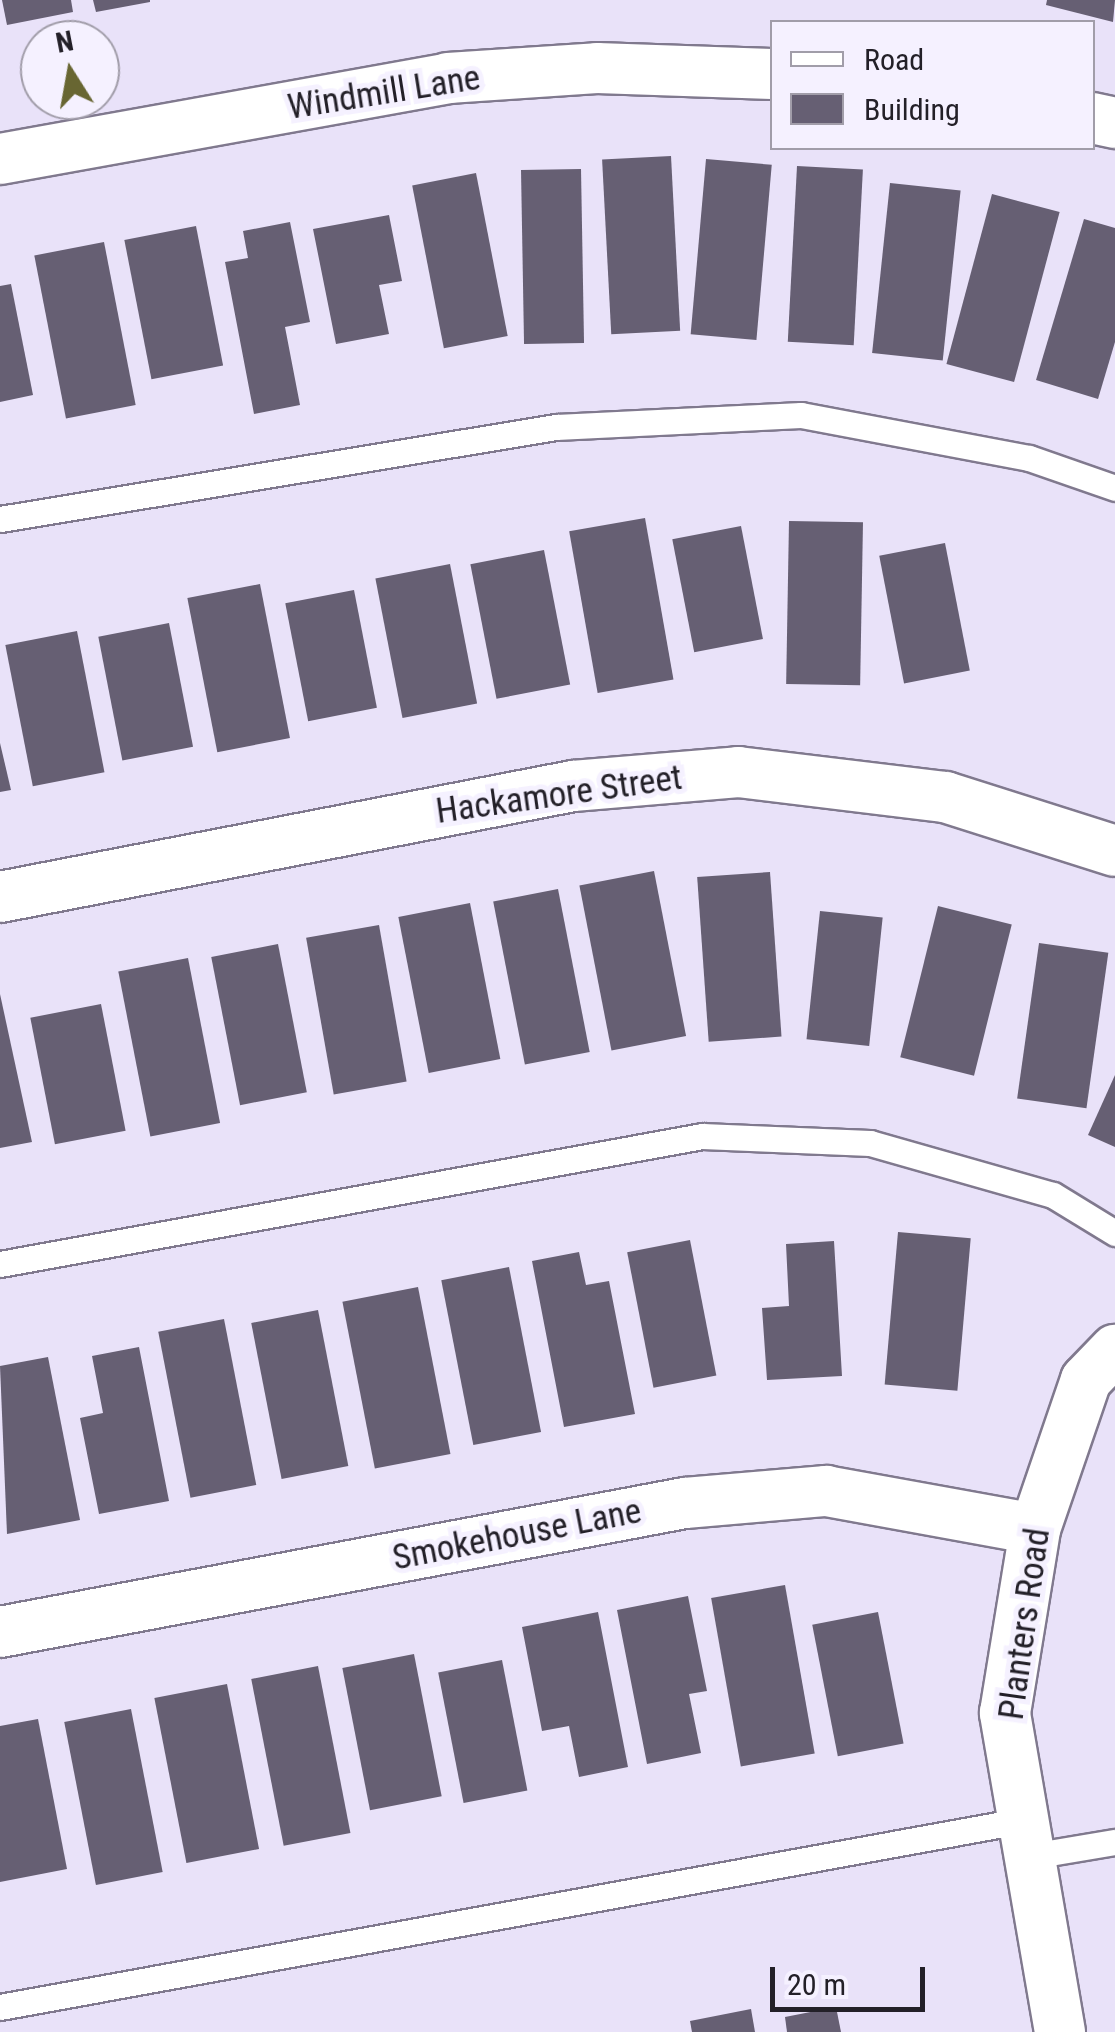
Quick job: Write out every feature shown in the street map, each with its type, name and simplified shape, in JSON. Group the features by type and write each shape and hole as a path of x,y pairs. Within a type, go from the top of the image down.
{"street":[{"name":"Windmill Lane","path":"0,159 448,78 597,68 770,74"},
{"name":"Hackamore Street","path":"0,897 573,786 738,772 946,796 1115,850"},
{"name":"Planters Road","path":"1060,2032 1022,1839 1005,1714 1035,1528 1086,1380 1115,1350"},
{"name":"Smokehouse Lane","path":"0,1632 686,1503 826,1491 1035,1528"}],"lane":[{"path":"0,519 556,427 801,414 1029,458 1115,488"},
{"path":"0,1264 702,1136 870,1143 1053,1194 1115,1233"},
{"path":"0,2007 1022,1839 1115,1842"}],"building":[{"path":"2,0 71,0 73,12 7,25"},
{"path":"93,0 150,0 150,2 96,12"},
{"path":"1047,0 1115,0 1113,22 1046,5"},
{"path":"671,156 680,331 611,334 602,160"},
{"path":"706,159 772,165 756,340 691,334"},
{"path":"797,166 863,169 854,345 788,342"},
{"path":"581,169 584,343 524,344 521,170"},
{"path":"476,173 508,336 444,348 412,185"},
{"path":"890,183 961,190 943,360 872,353"},
{"path":"992,194 1060,212 1014,382 946,364"},
{"path":"389,215 402,281 379,285 389,334 336,344 313,229"},
{"path":"1084,219 1115,228 1115,342 1098,399 1036,380"},
{"path":"290,222 310,322 285,327 300,405 254,414 225,262 248,258 243,231"},
{"path":"196,226 223,365 151,379 124,240"},
{"path":"104,242 136,405 66,418 34,256"},
{"path":"11,284 33,395 0,402 0,286"},
{"path":"645,518 673,680 598,693 569,531"},
{"path":"789,521 863,522 860,685 786,684"},
{"path":"741,526 763,639 694,652 672,539"},
{"path":"945,543 970,671 904,683 879,556"},
{"path":"544,550 570,684 497,699 470,564"},
{"path":"450,564 477,703 402,718 375,579"},
{"path":"260,584 290,738 217,752 187,598"},
{"path":"354,590 377,708 308,721 285,603"},
{"path":"169,623 193,747 122,760 98,637"},
{"path":"77,631 104,772 33,786 5,645"},
{"path":"0,743 11,790 0,792"},
{"path":"654,871 686,1036 611,1050 579,886"},
{"path":"770,872 782,1037 709,1042 697,877"},
{"path":"558,889 590,1052 525,1065 493,902"},
{"path":"470,903 500,1059 429,1073 398,917"},
{"path":"938,906 1012,924 974,1076 900,1057"},
{"path":"820,911 883,918 869,1046 807,1039"},
{"path":"379,925 407,1082 334,1094 306,938"},
{"path":"1039,943 1108,953 1086,1108 1017,1098"},
{"path":"278,944 307,1092 240,1105 211,957"},
{"path":"188,958 220,1123 150,1136 118,972"},
{"path":"0,994 32,1142 0,1148"},
{"path":"101,1004 126,1131 55,1144 30,1018"},
{"path":"1115,1075 1115,1147 1088,1135"},
{"path":"898,1232 971,1238 957,1391 885,1384"},
{"path":"690,1240 716,1375 654,1388 627,1252"},
{"path":"834,1241 842,1376 767,1380 762,1308 789,1306 786,1244"},
{"path":"579,1252 586,1285 609,1281 635,1414 564,1427 532,1261"},
{"path":"509,1267 541,1432 473,1445 441,1280"},
{"path":"418,1287 450,1454 375,1469 342,1302"},
{"path":"318,1310 348,1466 282,1479 251,1323"},
{"path":"224,1319 256,1485 190,1498 158,1332"},
{"path":"139,1347 169,1501 99,1514 80,1418 103,1413 92,1356"},
{"path":"48,1357 80,1520 7,1534 0,1366"},
{"path":"785,1585 815,1753 741,1766 711,1598"},
{"path":"688,1596 707,1691 689,1694 701,1753 647,1764 617,1610"},
{"path":"598,1612 628,1767 579,1777 569,1726 542,1731 522,1627"},
{"path":"878,1612 904,1744 838,1756 812,1625"},
{"path":"414,1654 442,1796 370,1810 342,1668"},
{"path":"502,1660 527,1791 464,1803 438,1672"},
{"path":"318,1666 350,1833 284,1846 251,1679"},
{"path":"227,1684 259,1849 186,1863 154,1698"},
{"path":"131,1709 163,1872 96,1885 64,1722"},
{"path":"38,1719 67,1869 0,1882 0,1726"},
{"path":"836,2007 841,2032 787,2032 785,2017"},
{"path":"751,2009 755,2032 692,2032 690,2021"}]}
